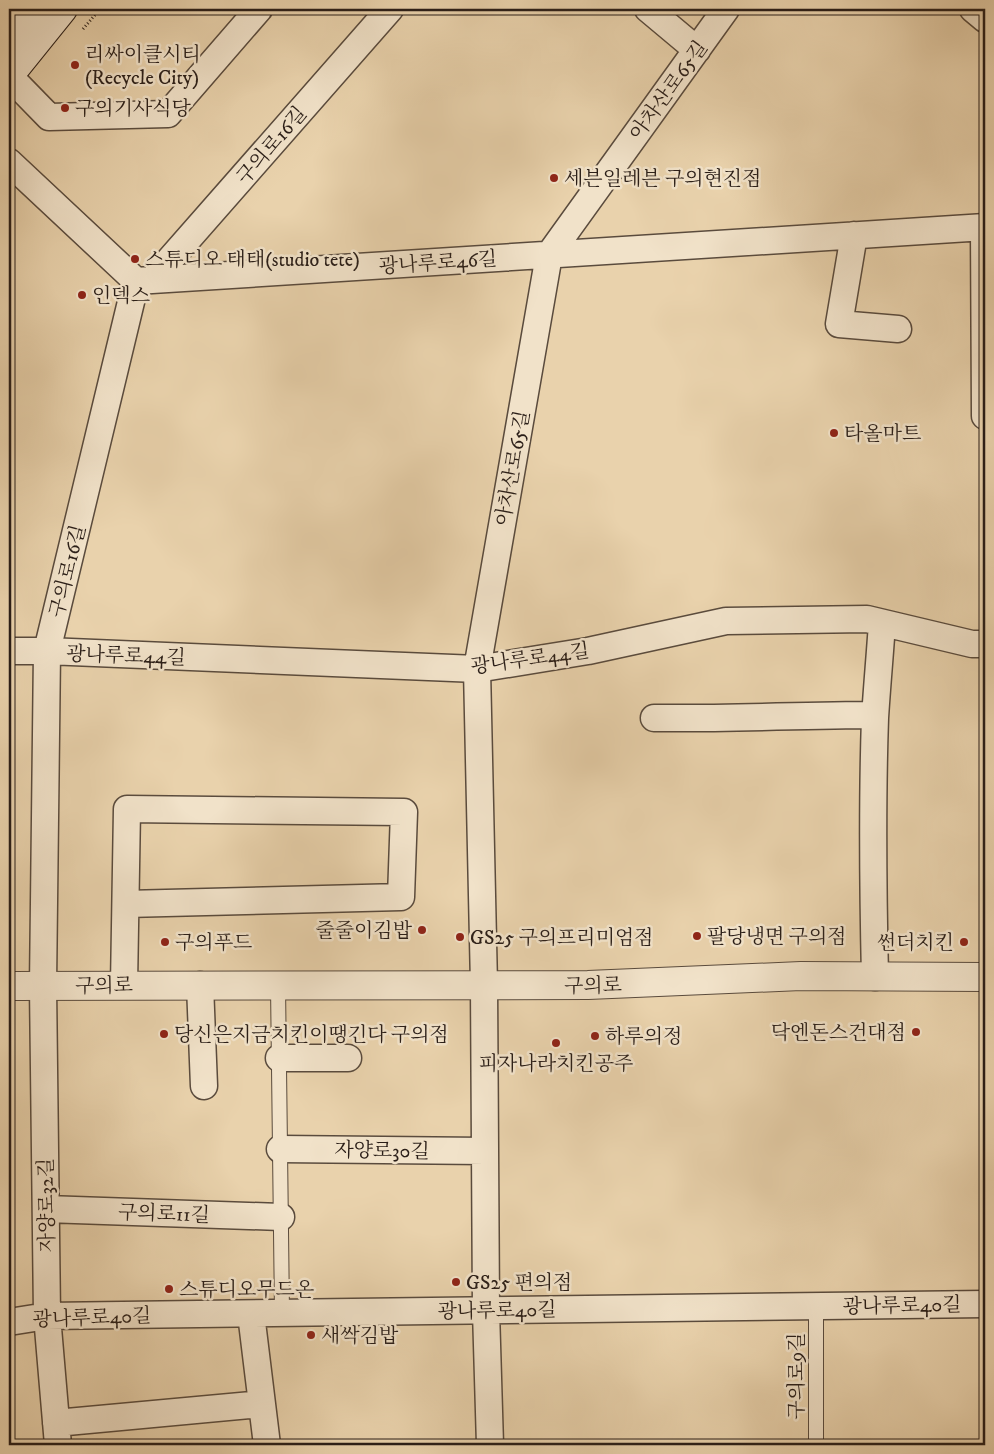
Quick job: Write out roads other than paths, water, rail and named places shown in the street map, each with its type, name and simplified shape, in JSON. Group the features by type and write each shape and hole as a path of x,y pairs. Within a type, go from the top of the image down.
{"street":[{"path":"9,36 30,9"},
{"path":"63,9 9,76 49,116 168,114 259,9"},
{"name":"구의로16길","path":"43,986 47,651 144,281 390,9"},
{"path":"648,9 696,50"},
{"name":"아차산로65길","path":"484,985 477,669 549,255 726,9"},
{"path":"973,9 985,19"},
{"path":"9,162 144,281"},
{"path":"984,227 985,416"},
{"name":"광나루로46길","path":"144,281 984,227"},
{"path":"854,236 839,324 898,329"},
{"name":"광나루로44길","path":"9,651 477,669 588,651 726,622 866,619 972,644 985,644"},
{"path":"875,977 872,873 876,715 882,623"},
{"path":"654,718 705,719 799,715 876,715"},
{"path":"124,985 127,809 404,812 401,897 126,904"},
{"name":"구의로","path":"9,986 588,986 801,976 985,977"},
{"path":"200,985 204,1086"},
{"path":"484,985 486,1310 490,1445"},
{"name":"자양로32길","path":"43,986 47,1316 57,1434 262,1404"},
{"path":"279,1058 348,1058"},
{"name":"자양로30길","path":"280,1148 485,1151"},
{"name":"구의로11길","path":"46,1208 281,1217"},
{"name":"광나루로40길","path":"9,1322 47,1316 985,1304"},
{"path":"251,1314 267,1445"}],"lane":[{"path":"278,985 282,1313"},
{"name":"구의로9길","path":"816,1306 816,1445"}],"place":[{"name":"리싸이클시티 (Recycle City)","path":"75,65"},
{"name":"구의기사식당","path":"65,108"},
{"name":"세븐일레븐 구의현진점","path":"554,178"},
{"name":"스튜디오 태태(studio tete)","path":"135,259"},
{"name":"인덱스","path":"82,295"},
{"name":"타올마트","path":"834,433"},
{"name":"줄줄이김밥","path":"422,930"},
{"name":"팔당냉면 구의점","path":"697,936"},
{"name":"GS25 구의프리미엄점","path":"460,937"},
{"name":"구의푸드","path":"165,942"},
{"name":"썬더치킨","path":"964,942"},
{"name":"닥엔돈스건대점","path":"916,1032"},
{"name":"당신은지금치킨이땡긴다 구의점","path":"164,1034"},
{"name":"하루의정","path":"595,1036"},
{"name":"피자나라치킨공주","path":"556,1043"},
{"name":"GS25 편의점","path":"456,1282"},
{"name":"스튜디오무드온","path":"169,1289"},
{"name":"새싹김밥","path":"311,1335"}]}
